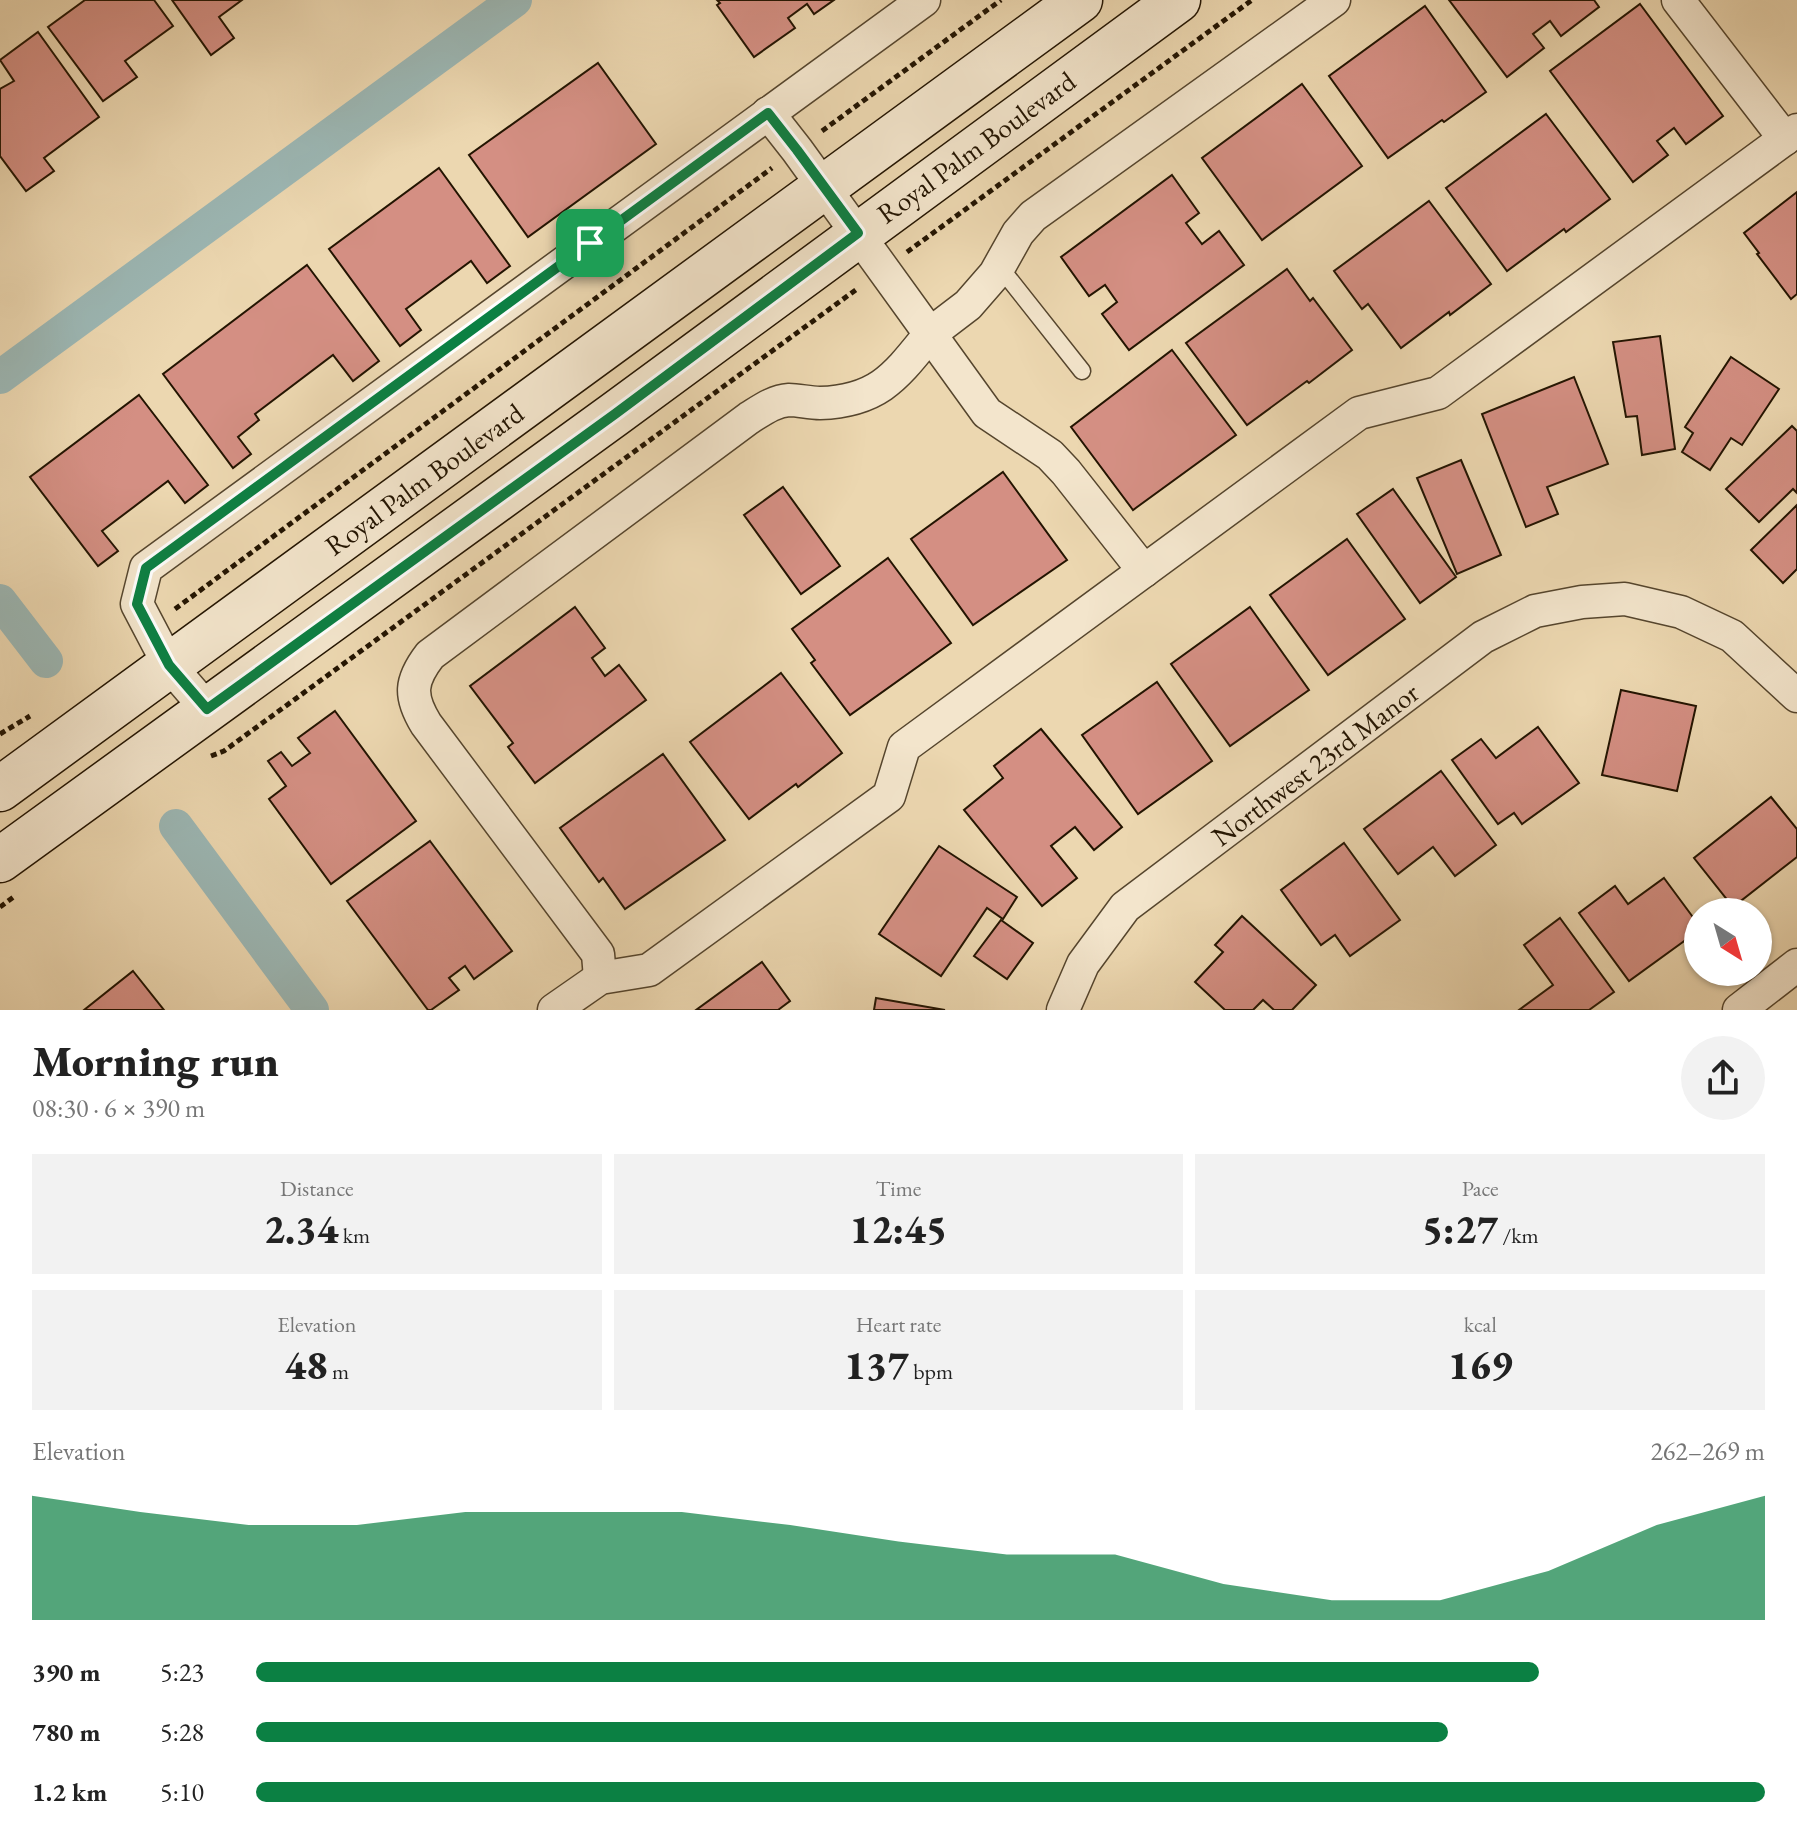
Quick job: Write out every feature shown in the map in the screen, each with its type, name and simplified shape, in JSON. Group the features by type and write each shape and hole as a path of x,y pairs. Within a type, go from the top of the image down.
{"street":[{"path":"207,709 159,647 137,604 146,568 924,0"},
{"name":"Royal Palm Boulevard","path":"0,789 159,647 824,187 1080,0"},
{"name":"Royal Palm Boulevard","path":"0,860 615,414 1178,0"},
{"path":"600,978 598,954 426,724 413,697 414,683 430,655 771,404 787,400 818,403 852,399 879,388 897,375 930,334 968,305 995,274 1018,233 1033,216 1334,0"},
{"path":"554,1010 600,978 649,970 889,796 904,747 1359,413 1438,393 1791,135 1678,0"},
{"path":"768,113 987,413 1050,455 1144,571"},
{"name":"Northwest 23rd Manor","path":"1063,1010 1083,964 1125,907 1483,637 1535,611 1582,602 1625,599 1681,612 1732,636 1797,696"},
{"path":"1739,1010 1797,965"}],"lane":[{"path":"999,266 1082,371"}],"path":[{"path":"159,647 797,150 1001,0"},
{"path":"0,734 9,728"}],"building":[{"path":"85,0 154,0 173,26 125,61 137,77 103,101 48,27"},
{"path":"172,0 242,0 219,17 234,38 211,55"},
{"path":"717,0 834,0 814,14 807,4 788,18 795,28 754,57 717,5 720,3"},
{"path":"1449,0 1594,0 1599,7 1561,36 1550,21 1533,34 1544,48 1507,77"},
{"path":"1640,4 1723,116 1686,144 1674,128 1657,141 1668,155 1633,182 1550,71"},
{"path":"1425,6 1486,92 1388,158 1329,76"},
{"path":"38,32 99,117 44,158 54,171 26,191 0,156 0,89 14,81 0,60"},
{"path":"598,63 656,144 528,237 469,155"},
{"path":"1302,84 1362,166 1262,240 1202,158"},
{"path":"1546,114 1610,199 1507,271 1446,188"},
{"path":"439,168 510,266 487,283 471,261 406,309 421,330 400,346 329,249"},
{"path":"1172,175 1199,213 1186,223 1202,244 1219,231 1244,265 1129,350 1102,314 1117,302 1105,285 1089,296 1061,257"},
{"path":"1797,192 1797,294 1791,299 1744,233"},
{"path":"1429,201 1491,284 1401,348 1368,304 1362,309 1334,271"},
{"path":"307,265 379,361 353,381 333,355 255,414 259,420 238,437 251,454 233,468 163,374"},
{"path":"1287,269 1352,350 1247,425 1186,343"},
{"path":"1660,336 1675,449 1642,455 1637,416 1626,417 1613,342"},
{"path":"1172,350 1236,435 1133,510 1071,427"},
{"path":"1731,357 1779,389 1742,445 1731,438 1710,470 1682,452 1693,433 1685,427"},
{"path":"1574,377 1608,464 1547,487 1558,514 1526,527 1482,414"},
{"path":"139,395 208,485 185,503 168,481 102,531 118,551 98,566 30,477"},
{"path":"1792,426 1797,431 1797,493 1793,489 1759,522 1726,489"},
{"path":"1461,460 1501,555 1457,574 1417,478"},
{"path":"1003,472 1067,560 973,625 911,539"},
{"path":"783,487 840,566 801,594 744,515"},
{"path":"1393,489 1456,577 1420,603 1357,514"},
{"path":"1797,505 1797,569 1783,583 1751,550"},
{"path":"1347,539 1405,619 1328,675 1270,595"},
{"path":"888,558 951,643 850,715 811,663 815,660 792,629"},
{"path":"575,607 605,648 592,658 605,676 619,665 646,700 535,783 508,747 513,743 470,686"},
{"path":"1250,607 1309,690 1230,746 1171,664"},
{"path":"781,673 842,753 749,819 690,742"},
{"path":"1157,682 1212,761 1138,814 1082,735"},
{"path":"1621,690 1696,706 1677,791 1602,775"},
{"path":"335,711 416,821 331,884 269,799 286,786 268,761 281,752 292,766 310,753 298,738"},
{"path":"1538,727 1579,783 1522,824 1514,813 1498,824 1452,760 1481,739 1496,758"},
{"path":"1041,729 1122,827 1094,850 1075,827 1051,846 1077,878 1042,906 964,810 1003,778 994,766"},
{"path":"663,754 725,840 625,909 603,878 599,882 560,828"},
{"path":"1441,771 1496,845 1455,876 1433,847 1398,874 1364,829"},
{"path":"1771,797 1797,829 1797,857 1745,898 1726,898 1694,858"},
{"path":"430,841 512,951 474,979 465,966 449,978 459,990 428,1010 347,901"},
{"path":"1344,843 1400,920 1350,956 1335,935 1321,945 1281,890"},
{"path":"939,846 1017,897 1003,919 987,908 941,976 879,934"},
{"path":"1664,878 1684,905 1684,941 1629,981 1579,913 1615,886 1628,904"},
{"path":"1242,916 1316,985 1292,1010 1274,1010 1263,1000 1253,1010 1225,1010 1195,982 1223,952 1215,945"},
{"path":"1560,918 1614,992 1589,1010 1519,1010 1553,985 1524,945"},
{"path":"1001,920 1033,943 1007,979 974,956"},
{"path":"762,962 790,1001 778,1010 696,1010"},
{"path":"133,971 164,1010 84,1010"},
{"path":"876,998 945,1010 874,1010"}],"waterway":[{"path":"0,377 515,0"},
{"path":"0,601 46,661"},
{"path":"176,826 312,1010"}],"route":[{"path":"768,113 858,233 615,414 207,709 169,665 137,604 146,568 590,243 768,113"}]}
